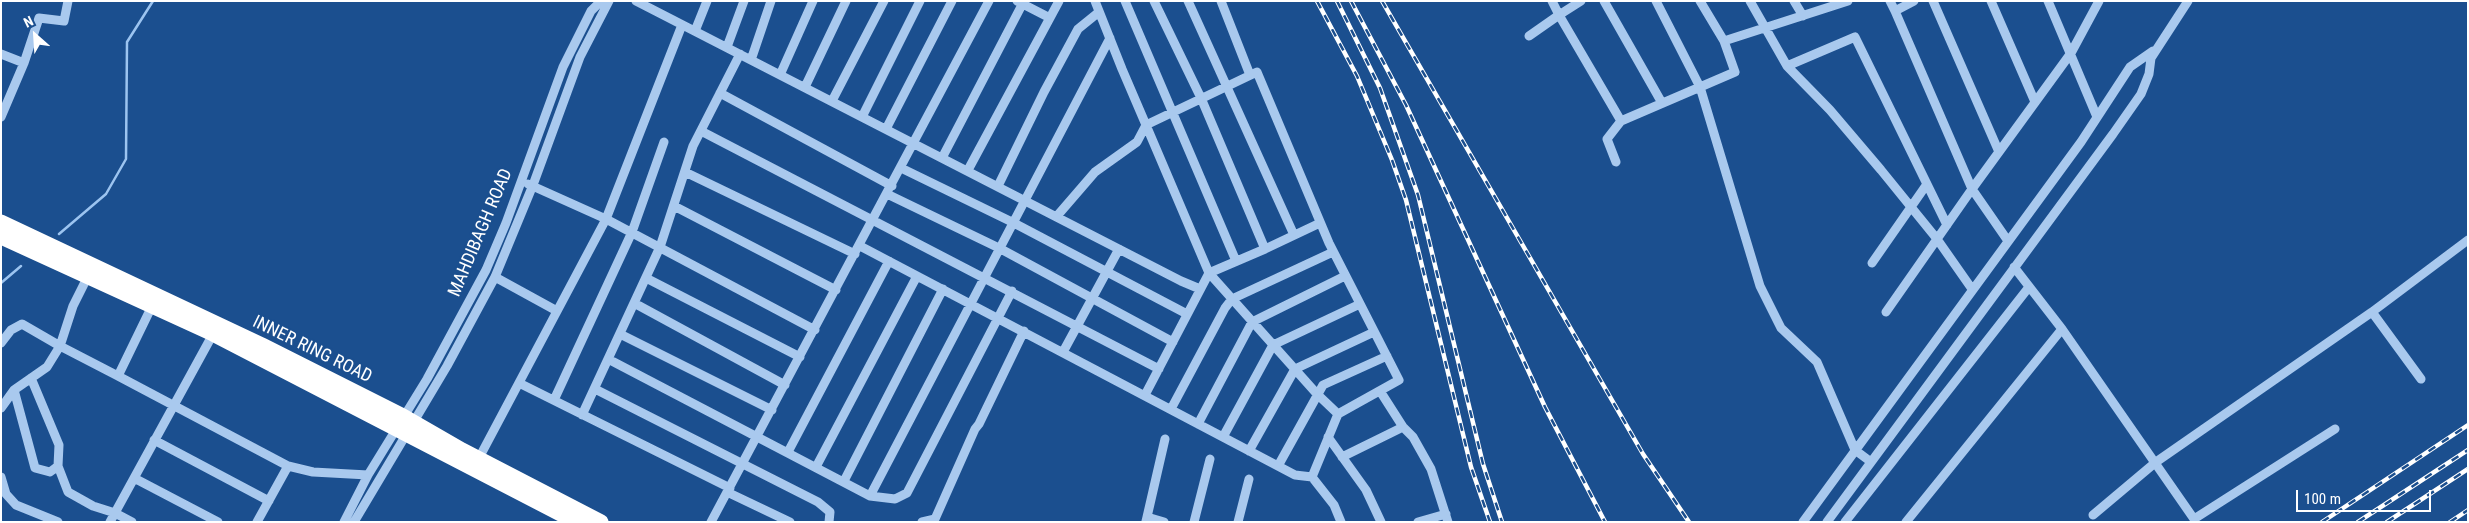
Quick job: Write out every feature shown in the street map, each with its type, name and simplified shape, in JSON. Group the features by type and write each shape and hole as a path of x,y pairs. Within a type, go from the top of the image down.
{"highway":[{"path":"1,222 13,237 73,262"},
{"name":"INNER RING ROAD","path":"73,262 262,345 408,418 479,458 601,522"},
{"name":"INNER RING ROAD","path":"73,262 88,276 213,334 573,521"}],"street":[{"path":"1,117 24,64 39,18 64,21 68,1"},
{"name":"MAHDIBAGH ROAD","path":"354,522 427,379 476,290 495,250 572,47 591,11 601,1"},
{"name":"MAHDIBAGH ROAD","path":"408,418 446,366 495,277 533,185 580,57 609,1"},
{"path":"636,1 648,4 682,25 1200,289"},
{"path":"695,31 707,1"},
{"path":"727,47 744,1"},
{"path":"751,60 772,1"},
{"path":"780,74 813,1"},
{"path":"805,88 846,1"},
{"path":"832,101 884,1"},
{"path":"862,117 920,1"},
{"path":"886,129 952,1"},
{"path":"711,522 990,1"},
{"path":"968,170 1058,1"},
{"path":"1095,1 1209,273 1317,394 1338,414"},
{"path":"1125,1 1236,261"},
{"path":"1154,1 1201,98 1265,249"},
{"path":"1188,1 1294,235"},
{"path":"1221,1 1250,75"},
{"path":"1552,1 1558,15 1622,121"},
{"path":"1529,36 1581,1"},
{"path":"1604,1 1662,103"},
{"path":"1656,1 1700,87 1760,286 1781,328 1817,362 1855,450 1871,462"},
{"path":"1616,162 1606,139 1622,121 1735,72 1724,41 1700,1"},
{"path":"1750,1 1787,66 1830,110 1911,207 1937,239 1972,289"},
{"path":"1794,1 1803,16"},
{"path":"1890,1 1972,189 2008,240"},
{"path":"1895,12 1914,1"},
{"path":"1933,1 1999,152"},
{"path":"1991,1 2035,102"},
{"path":"2048,1 2072,53 2097,117"},
{"path":"1886,312 1972,189 2072,53 2099,1"},
{"path":"1827,522 2141,94 2149,74 2151,58 2188,1"},
{"path":"942,158 1021,2 1050,18"},
{"path":"1724,41 1844,2"},
{"path":"998,186 1044,92 1078,29 1099,12"},
{"path":"479,458 606,218 682,25"},
{"path":"870,496 998,248 1110,38"},
{"path":"1787,66 1855,38 1947,224"},
{"path":"1803,522 2097,117 2130,67 2158,48"},
{"path":"1,54 24,64"},
{"path":"582,414 660,247 700,131 740,54"},
{"path":"1057,216 1096,172 1137,142 1146,125 1257,72 1333,252 1399,380 1338,414 1312,476"},
{"path":"720,93 890,190 1173,342"},
{"path":"700,131 872,222 1012,291 1159,369"},
{"path":"554,400 632,232 664,142"},
{"path":"901,168 1012,222 1187,314"},
{"path":"685,172 855,254"},
{"path":"521,181 606,218 815,330"},
{"path":"1872,264 1927,184"},
{"path":"674,206 836,290"},
{"path":"1145,395 1209,273 1320,223"},
{"path":"2093,515 2156,462 2372,312 2468,240"},
{"path":"860,246 1295,475 1312,476 1334,505 1341,522"},
{"path":"1063,352 1119,249"},
{"path":"1171,409 1219,319 1232,299 1333,252"},
{"path":"788,452 889,261"},
{"path":"2014,267 2062,329 2156,462 2193,521 2335,429"},
{"path":"1,408 14,390 47,367 60,346 73,306 88,276"},
{"path":"816,467 917,276"},
{"path":"1198,424 1252,322 1345,276"},
{"path":"495,277 557,311"},
{"path":"646,278 800,358"},
{"path":"1845,522 2028,287"},
{"path":"844,481 943,289"},
{"path":"608,359 870,496 895,499 908,493 1012,291"},
{"path":"634,304 785,385"},
{"path":"1223,437 1273,345 1360,304"},
{"path":"118,376 152,306"},
{"path":"2372,312 2420,379"},
{"path":"1,343 11,330 22,324 60,346 174,404 288,466 313,472 368,475"},
{"path":"1906,522 2062,329"},
{"path":"922,522 937,520 975,429 1024,331"},
{"path":"1249,451 1296,369 1374,332"},
{"path":"110,522 213,334"},
{"path":"620,334 772,410"},
{"path":"1278,466 1317,394 1326,383 1387,356"},
{"path":"32,378 59,445 58,466 68,492 93,506 115,512 132,522"},
{"path":"519,383 790,522"},
{"path":"595,389 826,507 830,512 829,522"},
{"path":"14,390 36,468 50,472 58,466"},
{"path":"1380,390 1403,427 1413,437 1431,469 1447,518 1418,522"},
{"path":"1342,457 1403,427"},
{"name":"MAHDIBAGH ROAD","path":"344,522 368,475 400,432"},
{"path":"1328,437 1366,490 1382,522"},
{"path":"1164,522 1146,519 1165,439"},
{"path":"154,440 269,501"},
{"path":"1194,522 1210,459"},
{"path":"257,522 288,466"},
{"path":"1,477 6,494 16,505 58,522"},
{"path":"134,478 218,522"},
{"path":"1238,522 1249,479"}],"waterway":[{"path":"59,234 106,194 126,159 127,42 153,1"},
{"path":"1,283 21,266"}],"railway":[{"path":"1317,1 1357,76 1392,160 1406,200 1471,467 1490,522"},
{"path":"1337,1 1380,88 1418,195 1483,464 1502,522"},
{"path":"1351,1 1406,105 1545,407 1605,522"},
{"path":"1382,1 1643,454 1689,522"},
{"path":"2322,522 2468,425"},
{"path":"2358,522 2468,450"},
{"path":"2387,522 2468,469"},
{"path":"2450,522 2468,510"}]}
